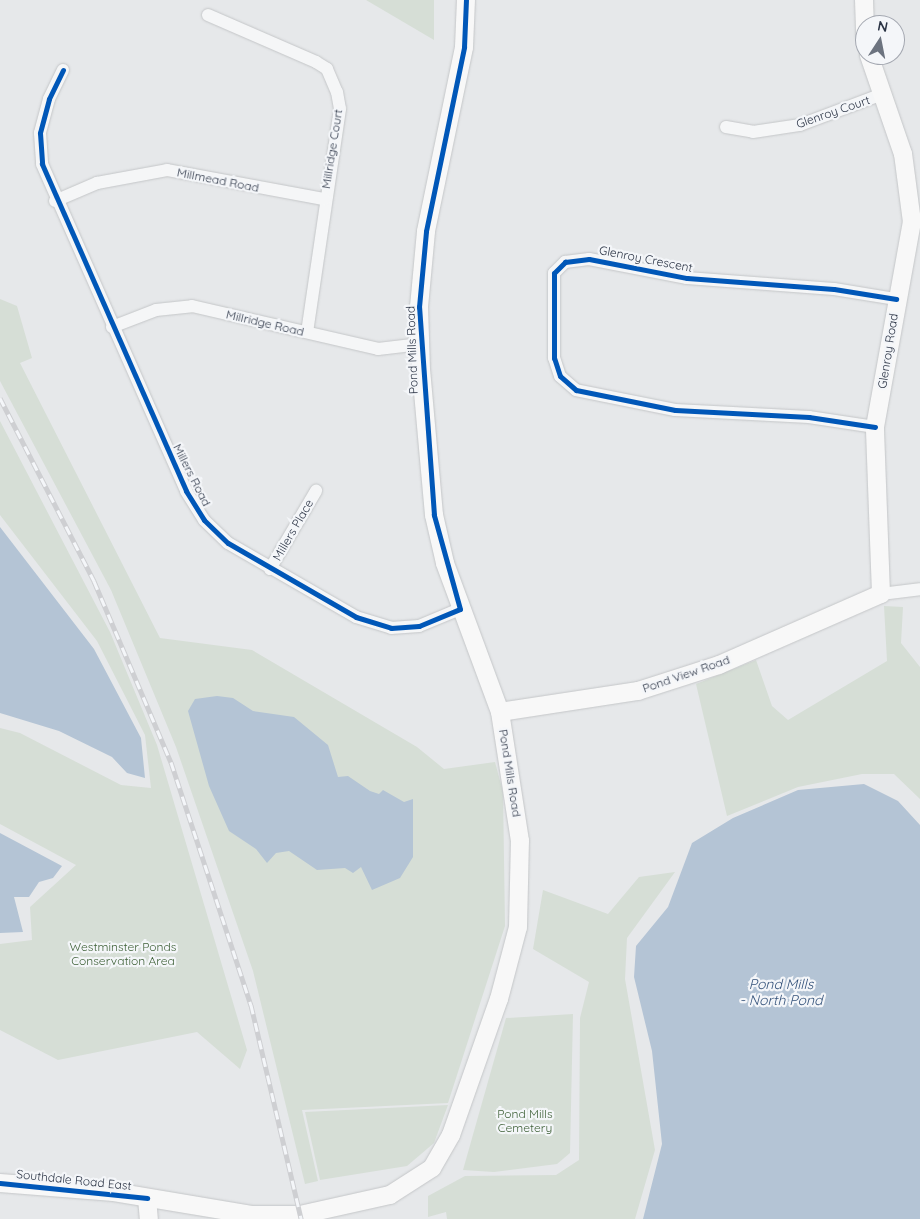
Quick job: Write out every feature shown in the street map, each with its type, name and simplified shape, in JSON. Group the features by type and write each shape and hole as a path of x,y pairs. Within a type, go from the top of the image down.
{"main road":[{"name":"Pond Mills Road","path":"147,1198 252,1215 300,1215 390,1195 432,1168 451,1135 474,1076 518,927 520,841 500,712 460,609 434,515 420,344 426,231 464,48 466,0"},
{"path":"864,0 864,15"},
{"name":"Glenroy Road","path":"872,65 880,95 915,188 912,222 896,298 875,426 881,594"},
{"name":"Pond View Road","path":"500,712 647,688 719,665 881,594"},
{"name":"Southdale Road East","path":"0,1183 147,1198"},
{"path":"147,1198 150,1219"}],"street":[{"name":"Millridge Court","path":"208,14 316,62 332,78 340,109 324,200 307,332"},
{"name":"Millers Road","path":"63,70 49,99 40,133 42,164 55,201 112,328 204,520 228,543 356,617 391,628 419,626 460,609"},
{"name":"Glenroy Court","path":"726,127 753,132 800,125 880,95"},
{"name":"Millmead Road","path":"55,201 106,181 167,170 324,200"},
{"name":"Glenroy Crescent","path":"875,426 800,416 675,410 576,390 560,376 554,358 554,273 565,262 589,259 687,278 834,289 896,298"},
{"name":"Millridge Road","path":"112,328 175,306 307,332 378,349 420,344"},
{"name":"Millers Place","path":"270,569 316,491"},
{"name":"Pond View Road","path":"881,594 920,589"}],"green space":[{"path":"366,0 434,0 434,40"},
{"path":"0,299 17,306 32,358 20,363 160,638 252,650 417,747 444,769 495,762 503,792 505,926 448,1103 302,1110 318,1181 305,1184 253,971 176,747 111,590 0,381"},
{"name":"Westminster Ponds Conservation Area","path":"0,421 110,632 157,745 247,1050 240,1069 197,1032 58,1060 0,1030 0,944 32,940 30,907 76,865 0,824 0,728 20,733 121,785 151,788 145,735 97,641 0,515"},
{"path":"884,606 903,607 901,643 920,667 920,799 894,774 862,774 798,787 727,816 696,684 756,660 772,706 788,720 887,661"},
{"path":"675,872 627,938 625,979 655,1150 635,1219 447,1219 446,1212 428,1217 428,1196 465,1176 556,1175 579,1160 580,1018 589,982 533,949 543,890 608,914 639,877"},
{"name":"Pond Mills Cemetery","path":"573,1014 570,1153 557,1164 494,1172 463,1170 506,1018"},
{"path":"448,1105 434,1143 407,1166 320,1180 305,1112"}],"water":[{"path":"0,527 94,649 141,738 145,778 127,773 112,757 59,731 0,713"},
{"path":"217,696 233,698 253,711 294,717 328,745 338,777 348,776 370,791 379,794 383,790 404,802 413,799 413,857 400,878 372,890 361,867 353,873 345,868 317,870 289,851 276,853 267,863 256,849 229,831 209,786 188,711 195,699"},
{"name":"Pond Mills - North Pond","path":"864,784 898,801 920,825 920,1219 643,1219 662,1144 652,1051 634,977 636,946 668,907 692,843 733,818 798,790"},
{"path":"0,833 62,866 53,878 39,882 29,897 14,897 23,932 0,933"}],"railway":[{"path":"0,398 94,581 171,762 251,1005 301,1219"}],"cycle path":[{"path":"63,70 49,99 40,133 42,164 186,491 204,520 228,543 356,617 391,628 419,626 460,609 434,515 419,307 426,231 464,47 466,0"},
{"path":"875,427 809,417 675,410 576,390 560,376 554,358 554,273 565,262 589,259 687,278 834,289 896,299"},
{"path":"0,1183 147,1198"}]}
